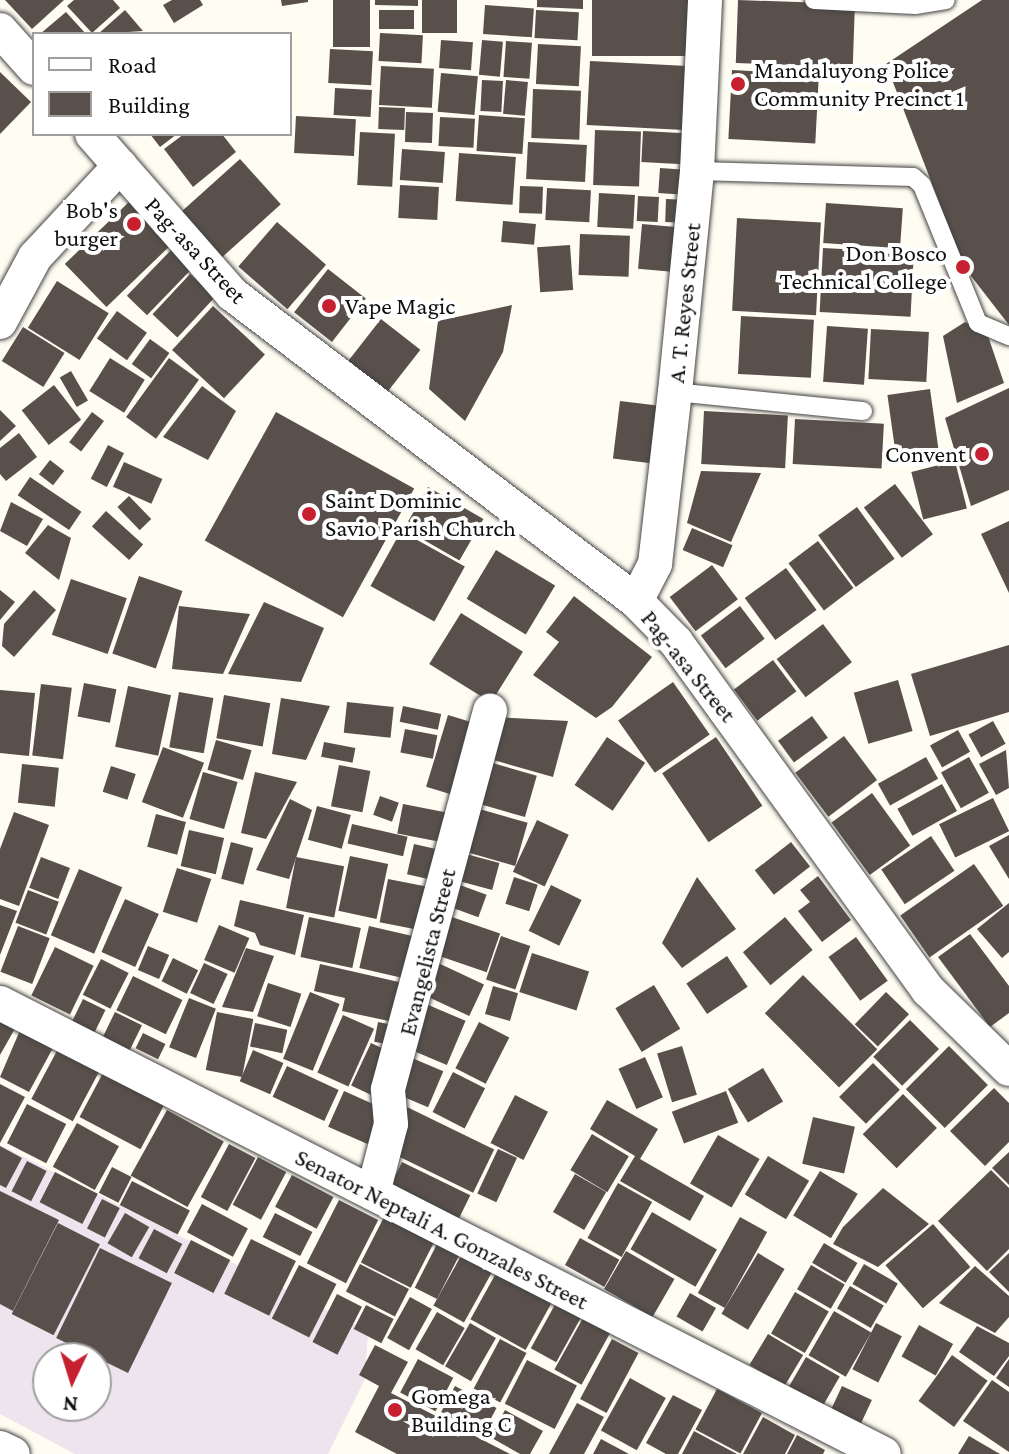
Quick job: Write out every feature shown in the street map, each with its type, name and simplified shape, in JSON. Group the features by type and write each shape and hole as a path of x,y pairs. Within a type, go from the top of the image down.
{"street":[{"name":"A. T. Reyes Street","path":"636,601 655,564 675,392 697,171 705,0"},
{"path":"0,30 32,66"},
{"name":"Pag-asa Street","path":"94,136 232,294 636,601 676,642 928,990 1009,1069"},
{"path":"0,322 35,257 120,166"},
{"name":"Evangelista Street","path":"373,1193 391,1124 388,1089 490,711"},
{"name":"Senator Neptali A. Gonzales Street","path":"0,1003 884,1454"},
{"path":"0,1448 13,1454"}],"lane":[{"path":"814,0 915,5 946,0"},
{"path":"697,171 913,177 922,185 978,323 1009,336"},
{"path":"675,392 863,411"}],"shaded area":[{"path":"0,1145 368,1331 365,1379 328,1454 75,1454 0,1414"}],"building":[{"path":"5,0 64,0 32,29"},
{"path":"74,0 113,0 120,8 91,32 67,6"},
{"path":"172,0 200,0 203,5 174,23 163,5"},
{"path":"281,0 308,0 308,2 282,6"},
{"path":"333,0 370,0 370,47 333,47"},
{"path":"375,0 418,0 418,6 375,5"},
{"path":"422,0 457,0 457,33 422,33"},
{"path":"537,0 583,0 583,9 537,7"},
{"path":"592,0 703,0 703,56 592,56"},
{"path":"738,0 855,4 853,67 736,63"},
{"path":"982,0 1009,0 1009,325 964,267 886,64"},
{"path":"485,5 534,8 532,37 483,34"},
{"path":"125,10 143,31 128,32 100,32"},
{"path":"379,10 414,10 414,29 379,29"},
{"path":"536,10 579,12 577,40 535,38"},
{"path":"66,12 84,32 42,32"},
{"path":"380,33 423,35 421,63 379,61"},
{"path":"441,40 473,42 471,70 439,68"},
{"path":"482,40 503,42 500,77 479,75"},
{"path":"506,41 532,43 529,79 503,77"},
{"path":"538,44 581,46 579,86 536,84"},
{"path":"330,49 373,51 371,85 328,83"},
{"path":"590,61 702,67 698,131 587,125"},
{"path":"381,66 434,69 432,108 379,105"},
{"path":"732,70 819,75 815,143 728,139"},
{"path":"0,72 31,102 0,134"},
{"path":"441,73 478,76 474,115 438,112"},
{"path":"482,80 503,81 501,112 480,111"},
{"path":"506,80 528,82 525,116 503,114"},
{"path":"335,88 372,90 371,117 334,115"},
{"path":"533,89 581,91 579,140 531,138"},
{"path":"379,107 405,108 404,130 378,129"},
{"path":"406,112 433,113 432,143 405,142"},
{"path":"479,115 525,118 522,154 476,151"},
{"path":"296,116 356,119 354,156 294,153"},
{"path":"440,117 475,119 473,148 438,146"},
{"path":"595,130 641,132 639,187 593,185"},
{"path":"643,131 694,134 692,165 641,162"},
{"path":"360,132 395,134 392,187 357,185"},
{"path":"152,136 174,136 160,147"},
{"path":"181,136 224,136 236,152 193,187 164,149"},
{"path":"528,142 587,145 585,182 526,179"},
{"path":"402,149 445,152 443,183 400,180"},
{"path":"459,153 516,157 513,205 456,201"},
{"path":"240,159 281,204 222,257 181,212"},
{"path":"660,168 692,170 690,195 658,193"},
{"path":"400,185 439,187 437,220 398,218"},
{"path":"520,186 543,187 542,214 519,213"},
{"path":"547,188 591,190 589,222 545,220"},
{"path":"599,193 635,195 633,229 597,227"},
{"path":"638,196 659,197 658,222 637,221"},
{"path":"666,199 692,200 691,223 665,222"},
{"path":"131,200 173,243 107,307 65,264"},
{"path":"826,203 903,208 900,248 823,243"},
{"path":"737,218 821,222 816,315 732,311"},
{"path":"503,221 536,224 534,245 501,242"},
{"path":"277,222 326,265 287,309 238,267"},
{"path":"642,224 687,228 683,273 638,269"},
{"path":"580,234 630,236 629,277 579,275"},
{"path":"570,245 573,290 540,292 537,247"},
{"path":"823,248 914,253 911,317 820,312"},
{"path":"172,249 192,268 147,315 127,296"},
{"name":"Vape Magic","path":"328,269 366,299 332,342 294,312"},
{"path":"190,274 215,297 177,337 152,314"},
{"path":"57,281 109,313 80,360 28,328"},
{"path":"512,305 503,352 465,421 429,389 438,321"},
{"path":"213,306 265,354 224,398 172,350"},
{"path":"117,311 147,333 127,360 97,339"},
{"path":"741,316 814,320 811,378 738,374"},
{"path":"381,319 420,350 388,392 348,361"},
{"path":"965,322 988,336 1004,383 957,403 943,336"},
{"path":"827,326 868,329 864,385 823,382"},
{"path":"23,327 65,353 43,387 2,361"},
{"path":"871,329 929,332 926,382 868,379"},
{"path":"150,339 169,353 151,378 132,364"},
{"path":"110,358 145,380 124,413 89,391"},
{"path":"169,358 199,380 156,439 126,417"},
{"path":"71,371 88,400 77,407 60,378"},
{"path":"54,385 81,420 49,445 22,410"},
{"path":"202,386 236,411 208,460 163,437"},
{"name":"Convent","path":"1009,388 1009,490 971,506 945,418"},
{"path":"930,389 939,456 897,462 887,395"},
{"path":"620,401 670,407 663,465 613,459"},
{"path":"0,410 16,426 0,441"},
{"path":"704,411 788,415 785,468 701,464"},
{"path":"92,412 104,421 81,451 69,442"},
{"name":"Saint Dominic Savio Parish Church","path":"276,412 414,489 343,617 205,541"},
{"path":"795,419 884,424 882,469 793,464"},
{"path":"19,433 37,457 6,481 0,474 0,448"},
{"path":"108,445 124,453 107,487 91,479"},
{"path":"50,460 64,471 53,485 39,474"},
{"path":"955,461 967,509 923,519 911,472"},
{"path":"124,462 162,479 151,504 113,487"},
{"path":"701,471 761,473 731,542 687,523"},
{"path":"30,477 81,512 69,530 18,495"},
{"path":"895,484 933,534 902,558 864,507"},
{"path":"428,487 483,519 459,561 404,529"},
{"path":"129,496 151,519 140,530 117,507"},
{"path":"11,502 43,519 27,546 0,531"},
{"path":"857,507 895,559 856,587 818,535"},
{"path":"106,511 143,544 129,560 92,527"},
{"path":"1009,521 1009,593 981,534"},
{"path":"48,525 71,538 59,580 25,553"},
{"path":"692,528 733,545 723,567 683,550"},
{"path":"401,531 465,566 434,621 370,586"},
{"path":"818,541 854,588 824,610 788,563"},
{"path":"496,550 555,586 526,634 467,599"},
{"path":"712,565 738,599 696,631 670,597"},
{"path":"786,568 817,610 775,640 745,598"},
{"path":"139,576 182,591 156,669 112,654"},
{"path":"71,579 127,598 108,654 52,635"},
{"path":"0,590 15,602 0,620"},
{"path":"34,590 56,610 14,657 2,646 4,624"},
{"path":"574,596 652,657 612,707 596,718 533,675 559,642 546,632"},
{"path":"264,602 324,628 301,682 228,674"},
{"path":"179,606 250,614 223,674 172,669"},
{"path":"740,606 765,639 726,668 701,635"},
{"path":"461,613 523,652 491,703 429,664"},
{"path":"823,624 852,662 806,697 777,659"},
{"path":"1009,645 1009,712 930,736 911,674"},
{"path":"773,660 796,691 757,721 734,689"},
{"path":"898,680 913,731 868,744 854,693"},
{"path":"673,682 710,734 655,773 618,720"},
{"path":"84,683 116,689 110,723 78,716"},
{"path":"41,684 72,688 63,759 32,755"},
{"path":"128,686 171,695 158,756 115,747"},
{"path":"0,690 35,693 29,756 0,753"},
{"path":"179,692 213,698 204,753 169,747"},
{"path":"224,695 270,703 263,746 216,738"},
{"path":"281,698 330,706 306,760 272,754"},
{"path":"347,702 394,707 391,738 344,733"},
{"path":"403,706 441,714 438,730 400,722"},
{"path":"448,715 483,726 461,798 426,787"},
{"path":"812,716 828,738 794,763 778,741"},
{"path":"494,717 568,721 553,777 483,757"},
{"path":"993,721 1006,744 981,757 969,735"},
{"path":"405,729 437,735 433,759 400,753"},
{"path":"958,730 970,752 942,767 930,746"},
{"path":"844,736 877,780 828,817 795,773"},
{"path":"607,737 645,763 613,811 575,785"},
{"path":"716,737 762,806 709,842 662,773"},
{"path":"216,740 252,750 243,780 207,770"},
{"path":"324,742 355,748 353,763 321,757"},
{"path":"163,747 204,763 183,818 142,802"},
{"path":"1006,750 1009,788 996,795 979,764"},
{"path":"926,757 938,779 890,806 878,784"},
{"path":"969,757 989,793 961,808 941,773"},
{"path":"482,760 537,776 525,817 470,801"},
{"path":"22,764 59,768 55,807 18,803"},
{"path":"339,765 370,771 362,812 331,806"},
{"path":"111,766 136,774 127,800 103,792"},
{"path":"203,772 238,782 224,829 189,819"},
{"path":"255,772 297,782 266,839 241,833"},
{"path":"942,784 957,811 912,836 897,809"},
{"path":"872,793 910,846 870,875 832,822"},
{"path":"380,796 399,803 392,822 373,815"},
{"path":"993,798 1009,831 955,858 939,824"},
{"path":"290,799 312,810 289,879 256,870"},
{"path":"403,804 453,814 447,843 397,833"},
{"path":"317,806 351,815 342,849 308,840"},
{"path":"469,806 528,823 515,866 457,849"},
{"path":"14,812 49,825 19,906 0,899 0,849"},
{"path":"156,814 186,822 177,855 147,847"},
{"path":"537,820 569,835 545,886 513,872"},
{"path":"352,824 408,837 403,856 348,843"},
{"path":"189,830 224,838 216,874 181,866"},
{"path":"1009,835 1009,879 989,846"},
{"path":"931,836 954,871 905,904 881,870"},
{"path":"231,842 253,848 243,885 221,879"},
{"path":"791,842 810,866 774,895 755,870"},
{"path":"414,844 439,850 432,880 407,874"},
{"path":"455,851 499,863 492,890 448,878"},
{"path":"350,856 388,864 377,919 338,911"},
{"path":"41,857 70,868 58,899 29,888"},
{"path":"296,857 344,866 334,917 286,908"},
{"path":"974,864 1003,906 930,957 900,916"},
{"path":"177,868 211,879 197,923 163,912"},
{"path":"79,869 122,887 94,954 51,935"},
{"path":"818,876 851,920 822,942 798,911 810,902 800,890"},
{"path":"514,877 538,885 529,911 505,904"},
{"path":"697,877 736,929 682,968 662,943"},
{"path":"388,879 430,887 422,930 380,922"},
{"path":"449,881 487,895 478,917 441,904"},
{"path":"551,885 582,900 559,946 529,931"},
{"path":"28,890 59,902 46,935 15,923"},
{"path":"125,899 159,914 135,967 101,952"},
{"path":"240,900 304,915 295,955 260,945 255,933 234,926"},
{"path":"1009,903 1009,952 1002,958 977,929"},
{"path":"0,905 17,911 0,955"},
{"path":"449,916 500,934 487,972 436,955"},
{"path":"309,917 361,928 352,968 300,957"},
{"path":"785,917 813,950 771,985 743,952"},
{"path":"219,925 249,938 235,973 204,960"},
{"path":"18,926 50,938 32,984 0,972"},
{"path":"369,926 418,937 408,979 359,968"},
{"path":"970,934 1009,986 1009,1013 990,1027 938,957"},
{"path":"501,936 530,946 515,990 486,979"},
{"path":"856,937 888,981 860,1001 828,957"},
{"path":"148,946 169,955 159,979 138,970"},
{"path":"55,947 94,966 70,1014 31,996"},
{"path":"246,948 274,956 253,1012 222,1007"},
{"path":"532,953 589,972 576,1011 519,992"},
{"path":"727,956 748,987 707,1014 686,983"},
{"path":"173,958 198,970 187,994 162,981"},
{"path":"101,959 129,973 110,1009 83,995"},
{"path":"436,962 484,984 469,1016 421,994"},
{"path":"204,963 228,974 214,1004 190,993"},
{"path":"320,964 412,985 403,1024 342,1011 345,998 314,991"},
{"path":"803,975 877,1049 839,1087 765,1013"},
{"path":"133,976 182,1000 166,1034 116,1010"},
{"path":"268,983 301,994 290,1027 257,1016"},
{"path":"654,985 680,1029 642,1052 615,1008"},
{"path":"493,986 518,993 510,1021 485,1014"},
{"path":"310,992 340,1004 313,1071 283,1059"},
{"path":"886,992 909,1014 878,1047 855,1024"},
{"path":"189,998 216,1009 196,1058 169,1047"},
{"path":"83,999 105,1010 95,1032 72,1021"},
{"path":"426,1004 466,1021 447,1065 407,1048"},
{"path":"115,1012 142,1025 129,1052 102,1039"},
{"path":"217,1012 253,1019 242,1077 206,1070"},
{"path":"343,1015 374,1029 348,1086 317,1073"},
{"path":"0,1016 17,1025 0,1055"},
{"path":"910,1020 939,1049 902,1086 873,1057"},
{"path":"378,1022 404,1027 400,1047 374,1042"},
{"path":"479,1022 509,1037 486,1084 455,1068"},
{"path":"255,1023 287,1030 282,1053 250,1046"},
{"path":"21,1028 54,1046 29,1092 0,1077"},
{"path":"143,1033 165,1044 158,1059 136,1048"},
{"path":"371,1043 399,1056 379,1099 351,1086"},
{"path":"682,1046 697,1095 672,1102 657,1054"},
{"path":"949,1046 988,1085 945,1128 906,1089"},
{"path":"59,1047 100,1069 73,1121 31,1099"},
{"path":"253,1050 283,1063 270,1094 240,1081"},
{"path":"645,1057 663,1097 636,1109 619,1069"},
{"path":"412,1058 443,1071 428,1107 397,1094"},
{"path":"873,1063 900,1090 866,1124 839,1097"},
{"path":"287,1066 339,1090 324,1121 273,1097"},
{"path":"763,1068 783,1101 748,1123 728,1089"},
{"path":"104,1071 165,1103 141,1149 80,1117"},
{"path":"453,1072 485,1088 465,1128 433,1112"},
{"path":"0,1084 25,1097 0,1143"},
{"path":"994,1088 1009,1103 1009,1142 985,1166 950,1131"},
{"path":"344,1091 383,1108 367,1144 328,1127"},
{"path":"726,1091 738,1123 684,1144 672,1112"},
{"path":"903,1094 937,1128 897,1168 863,1134"},
{"path":"515,1095 548,1112 523,1160 490,1143"},
{"path":"607,1100 658,1129 640,1159 704,1196 690,1221 620,1181 635,1156 590,1129"},
{"path":"27,1104 66,1124 46,1163 7,1143"},
{"path":"407,1107 494,1150 473,1193 386,1150"},
{"path":"167,1110 224,1142 187,1207 131,1176"},
{"path":"813,1117 855,1127 844,1173 802,1164"},
{"path":"77,1123 119,1146 95,1190 53,1167"},
{"path":"592,1134 629,1156 607,1192 570,1170"},
{"path":"718,1135 760,1159 732,1207 690,1183"},
{"path":"229,1144 255,1158 227,1211 201,1197"},
{"path":"0,1146 22,1158 6,1188 0,1185"},
{"path":"498,1149 517,1158 496,1202 477,1193"},
{"path":"1009,1152 1009,1185 992,1168"},
{"path":"768,1156 809,1181 786,1219 745,1195"},
{"path":"258,1157 286,1172 261,1220 233,1205"},
{"path":"27,1161 47,1171 31,1201 12,1191"},
{"path":"402,1162 470,1195 458,1220 390,1186"},
{"path":"112,1167 132,1177 118,1203 99,1193"},
{"path":"991,1170 1009,1188 1009,1249 987,1271 938,1221"},
{"path":"820,1171 858,1194 831,1238 793,1216"},
{"path":"55,1172 98,1194 82,1224 40,1202"},
{"path":"575,1174 606,1192 584,1230 553,1212"},
{"path":"292,1175 333,1197 317,1229 275,1207"},
{"path":"132,1181 190,1211 178,1235 120,1205"},
{"path":"618,1183 652,1202 622,1257 587,1238"},
{"path":"883,1188 929,1224 878,1267 833,1244 843,1227"},
{"path":"0,1191 59,1220 13,1311 0,1304"},
{"path":"102,1199 120,1208 105,1237 87,1228"},
{"path":"339,1200 378,1220 346,1283 307,1263"},
{"path":"202,1204 248,1228 233,1257 187,1232"},
{"path":"652,1212 717,1250 695,1287 630,1249"},
{"path":"125,1213 149,1227 132,1257 108,1243"},
{"path":"275,1213 312,1232 300,1256 263,1237"},
{"path":"384,1217 434,1242 411,1288 361,1262"},
{"path":"740,1217 767,1232 725,1308 698,1293"},
{"path":"58,1223 100,1244 54,1335 12,1314"},
{"path":"933,1224 970,1267 923,1308 885,1265"},
{"path":"154,1229 182,1244 167,1273 139,1258"},
{"path":"580,1238 619,1260 604,1287 565,1265"},
{"path":"251,1239 296,1261 269,1316 224,1294"},
{"path":"191,1240 230,1260 213,1293 174,1273"},
{"path":"824,1243 857,1263 846,1283 812,1263"},
{"path":"437,1244 459,1255 437,1299 415,1288"},
{"path":"100,1248 172,1283 128,1373 112,1365 112,1342 65,1342 56,1338"},
{"path":"626,1251 674,1279 652,1317 604,1289"},
{"path":"758,1253 785,1269 748,1330 721,1314"},
{"path":"1009,1253 1009,1292 989,1272"},
{"path":"462,1254 493,1271 464,1323 433,1306"},
{"path":"360,1264 409,1289 395,1317 346,1292"},
{"path":"864,1264 898,1284 886,1303 852,1284"},
{"path":"299,1265 336,1284 309,1338 272,1318"},
{"path":"811,1265 845,1284 831,1309 797,1289"},
{"path":"500,1266 555,1297 526,1350 470,1319"},
{"path":"975,1266 1009,1296 1009,1317 995,1333 939,1303"},
{"path":"850,1286 884,1306 871,1328 837,1309"},
{"path":"795,1292 829,1312 805,1353 771,1334"},
{"path":"690,1293 716,1308 702,1331 676,1316"},
{"path":"337,1294 362,1307 337,1355 312,1342"},
{"path":"410,1297 432,1309 409,1350 387,1338"},
{"path":"557,1301 582,1315 556,1362 531,1348"},
{"path":"366,1305 394,1319 381,1343 354,1329"},
{"path":"834,1311 871,1332 846,1377 808,1355"},
{"path":"437,1312 465,1328 443,1365 416,1349"},
{"path":"583,1318 610,1333 582,1385 554,1370"},
{"path":"470,1323 496,1338 471,1381 445,1366"},
{"path":"876,1323 902,1336 878,1382 852,1369"},
{"path":"919,1325 953,1344 936,1375 902,1356"},
{"path":"977,1326 1009,1343 1009,1356 994,1376 959,1352"},
{"path":"768,1334 803,1355 785,1386 749,1365"},
{"path":"500,1339 526,1353 500,1403 474,1388"},
{"path":"612,1339 638,1353 607,1413 580,1399"},
{"name":"Gomega Building C","path":"375,1345 408,1362 391,1393 510,1454 397,1454 355,1432 379,1386 359,1375"},
{"path":"952,1355 988,1381 954,1427 918,1401"},
{"path":"806,1357 840,1376 823,1406 789,1386"},
{"path":"418,1359 453,1378 435,1411 400,1393"},
{"path":"1009,1359 1009,1387 996,1378"},
{"path":"527,1360 577,1385 555,1429 505,1404"},
{"path":"630,1378 666,1398 637,1450 601,1430"},
{"path":"992,1380 1009,1392 1009,1452 963,1421"},
{"path":"455,1386 496,1408 482,1435 441,1412"},
{"path":"842,1386 872,1400 860,1425 830,1411"},
{"path":"717,1389 762,1413 740,1454 695,1430"},
{"path":"673,1395 702,1410 678,1454 666,1454 646,1443"},
{"path":"577,1403 604,1417 584,1454 549,1454"},
{"path":"505,1410 543,1431 530,1454 520,1454 490,1437"},
{"path":"763,1417 795,1435 785,1454 743,1454"},
{"path":"694,1431 737,1454 682,1454"},
{"path":"797,1435 825,1450 823,1454 787,1454"},
{"path":"969,1436 1000,1454 958,1454"},
{"path":"601,1439 629,1454 593,1454"}],"place":[{"name":"Mandaluyong Police Community Precinct 1","path":"738,84"},
{"name":"Bob's burger","path":"134,224"},
{"name":"Don Bosco Technical College","path":"963,267"},
{"name":"Vape Magic","path":"329,306"},
{"name":"Convent","path":"982,454"},
{"name":"Saint Dominic Savio Parish Church","path":"309,514"},
{"name":"Gomega Building C","path":"395,1410"}]}
